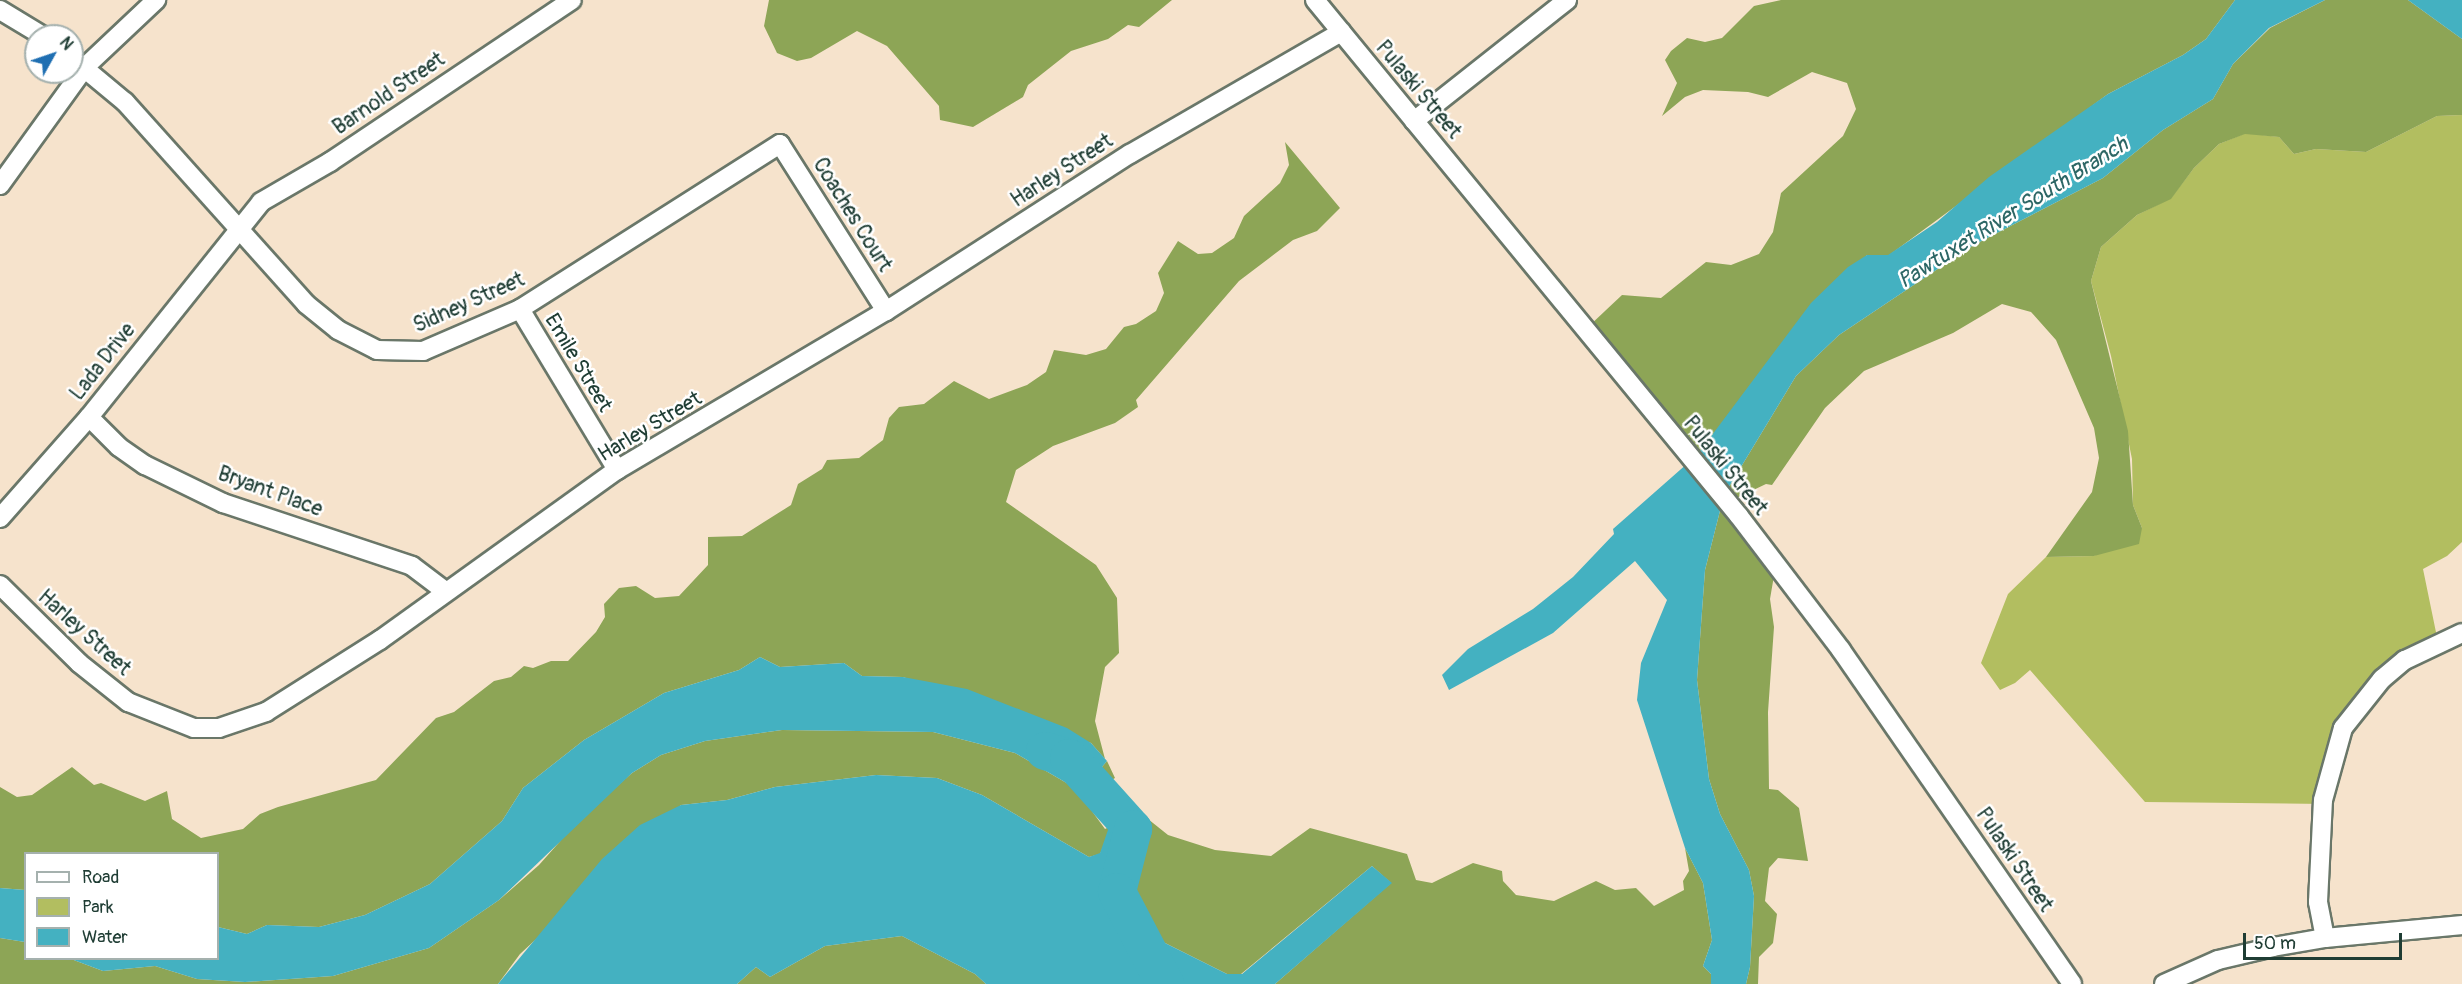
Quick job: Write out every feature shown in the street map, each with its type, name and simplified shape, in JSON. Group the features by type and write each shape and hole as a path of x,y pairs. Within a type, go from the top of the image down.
{"street":[{"path":"84,57 156,0"},
{"name":"Barnold Street","path":"237,230 261,202 330,162 572,0"},
{"name":"Pulaski Street","path":"1315,0 1669,434 1739,516 1848,660 2072,984"},
{"path":"1414,121 1567,0"},
{"path":"0,10 24,25"},
{"name":"Harley Street","path":"0,585 105,686 128,702 194,728 219,728 266,712 370,647 445,591 617,470 668,444 886,311 1130,154 1341,32"},
{"name":"Sidney Street","path":"84,67 140,118 237,230 306,304 338,330 377,350 423,351 520,309 780,144"},
{"path":"0,185 64,84"},
{"name":"Coaches Court","path":"780,144 886,311"},
{"name":"Lada Drive","path":"0,518 90,417 237,230"},
{"name":"Emile Street","path":"520,309 617,470"},
{"name":"Bryant Place","path":"90,417 119,447 145,465 223,502 412,566 445,591"},
{"path":"2325,938 2318,902 2323,800 2343,728 2382,679 2429,645 2462,633"},
{"path":"2164,984 2218,960 2325,938 2462,925"}],"green space":[{"path":"769,0 1172,0 1139,27 1128,25 1108,39 1071,51 1028,85 1023,97 973,127 940,120 939,106 887,46 857,31 811,58 797,61 777,53 764,26"},
{"path":"1781,0 2235,0 2206,39 2183,55 2108,94 1888,256 1867,255 1697,455 1588,327 1622,295 1661,298 1706,262 1731,265 1759,254 1773,232 1781,193 1843,136 1856,109 1847,83 1812,72 1768,97 1748,92 1703,90 1685,97 1662,116 1677,83 1665,60 1671,51 1687,38 1705,42 1722,38 1754,6"},
{"path":"2325,0 2408,0 2462,39 2462,115 2437,116 2366,152 2316,149 2294,154 2279,137 2245,134 2219,144 2194,168 2171,199 2137,215 2101,247 2091,281 2128,431 2133,505 2142,528 2139,544 2094,556 2046,557 2092,492 2099,458 2094,428 2056,340 2031,312 2002,304 1953,333 1864,371 1825,408 1772,485 1766,484 1728,502 1776,564 1770,599 1774,627 1768,712 1769,789 1778,790 1799,808 1808,861 1778,858 1769,868 1765,901 1777,914 1773,943 1759,957 1758,984 1746,984 1750,967 1754,896 1749,870 1720,814 1709,779 1697,680 1705,570 1724,495 1796,376 1839,335 1972,246 2103,178 2163,130 2213,99 2233,64 2270,28"},
{"path":"2462,115 2462,542 2447,556 2423,569 2438,642 2414,654 2350,720 2326,804 2145,802 2030,670 2015,683 2000,690 1981,663 2008,594 2046,557 2094,556 2142,528 2133,505 2132,459 2111,356 2091,281 2101,247 2137,215 2171,198 2194,168 2219,144 2246,133 2279,137 2294,154 2316,149 2366,152 2437,116"},
{"path":"1285,142 1340,208 1317,231 1293,240 1239,281 1136,400 1138,407 1115,423 1053,446 1016,470 1006,502 1096,565 1117,598 1119,653 1105,667 1095,721 1105,759 1091,743 903,677 862,676 844,663 780,667 760,657 739,670 664,693 584,740 523,788 502,821 430,884 365,915 319,927 267,925 247,934 219,927 219,852 24,852 24,890 0,888 0,787 17,797 32,795 72,767 94,785 101,783 145,801 167,791 172,819 201,838 243,829 260,814 278,807 376,780 436,718 454,712 494,681 511,677 524,666 533,668 551,661 568,661 596,632 605,617 604,604 619,588 636,586 655,598 679,596 708,565 708,537 742,536 791,505 798,484 822,469 827,460 859,458 883,440 889,418 899,407 924,404 954,381 989,399 1027,385 1046,372 1054,350 1086,355 1106,349 1124,327 1136,324 1156,311 1164,293 1158,273 1178,241 1198,254 1212,253 1234,238 1244,216 1280,183 1289,165"},
{"path":"782,730 933,732 1015,753 1070,785 1096,774 1107,761 1115,778 1088,794 1086,803 1105,829 1109,827 1109,833 1100,854 1089,857 982,795 937,778 876,775 775,787 727,800 681,805 520,954 498,984 0,984 0,938 24,942 24,960 74,960 103,971 155,966 197,979 245,982 333,976 429,948 499,900 539,865 579,820 632,773 661,755 705,741"},
{"path":"1143,815 1168,835 1215,850 1271,856 1310,828 1407,854 1416,880 1432,883 1473,863 1502,871 1503,881 1516,895 1554,901 1596,881 1615,890 1636,888 1654,906 1684,890 1683,881 1689,871 1685,848 1703,883 1712,940 1703,966 1711,974 1711,984 1275,984 1391,883 1372,866 1241,974 1227,974 1165,943 1131,909 1124,883 1131,819"},
{"path":"902,936 975,974 986,984 737,984 756,967 770,977 825,946"}],"water":[{"name":"Pawtuxet River South Branch","path":"2235,0 2325,0 2269,28 2233,64 2213,99 2163,130 2103,178 1972,246 1839,335 1796,376 1724,495 1705,570 1697,680 1709,779 1720,814 1749,870 1754,896 1750,967 1746,984 1711,984 1711,974 1703,966 1712,940 1703,883 1685,848 1637,700 1641,663 1667,600 1635,561 1553,633 1449,690 1442,675 1468,649 1533,609 1573,577 1614,534 1613,529 1697,455 1811,303 1848,267 1867,255 1888,255 1937,222 1989,177 2108,94 2183,55 2206,39"},
{"path":"2408,0 2462,0 2462,39"},
{"path":"760,657 780,667 844,663 862,676 903,677 967,689 1067,728 1091,743 1107,761 1096,774 1070,785 1015,753 933,732 782,730 705,741 661,755 632,773 499,900 429,948 333,976 245,982 197,979 155,966 103,971 74,960 219,960 219,927 247,934 267,925 319,927 365,915 430,884 502,821 523,788 584,740 664,693 739,670"},
{"path":"876,775 937,778 982,795 1089,857 1100,853 1109,827 1117,816 1127,813 1131,819 1124,883 1131,909 1165,943 1227,974 1242,974 1372,866 1392,883 1275,984 986,984 975,974 902,936 825,946 770,977 756,967 737,984 498,984 602,859 640,825 681,805 727,800 775,787"},
{"path":"0,888 24,890 24,942 0,938"}],"waterway":[{"path":"1045,751 1069,758 1133,829 1117,892 1165,984"}]}
